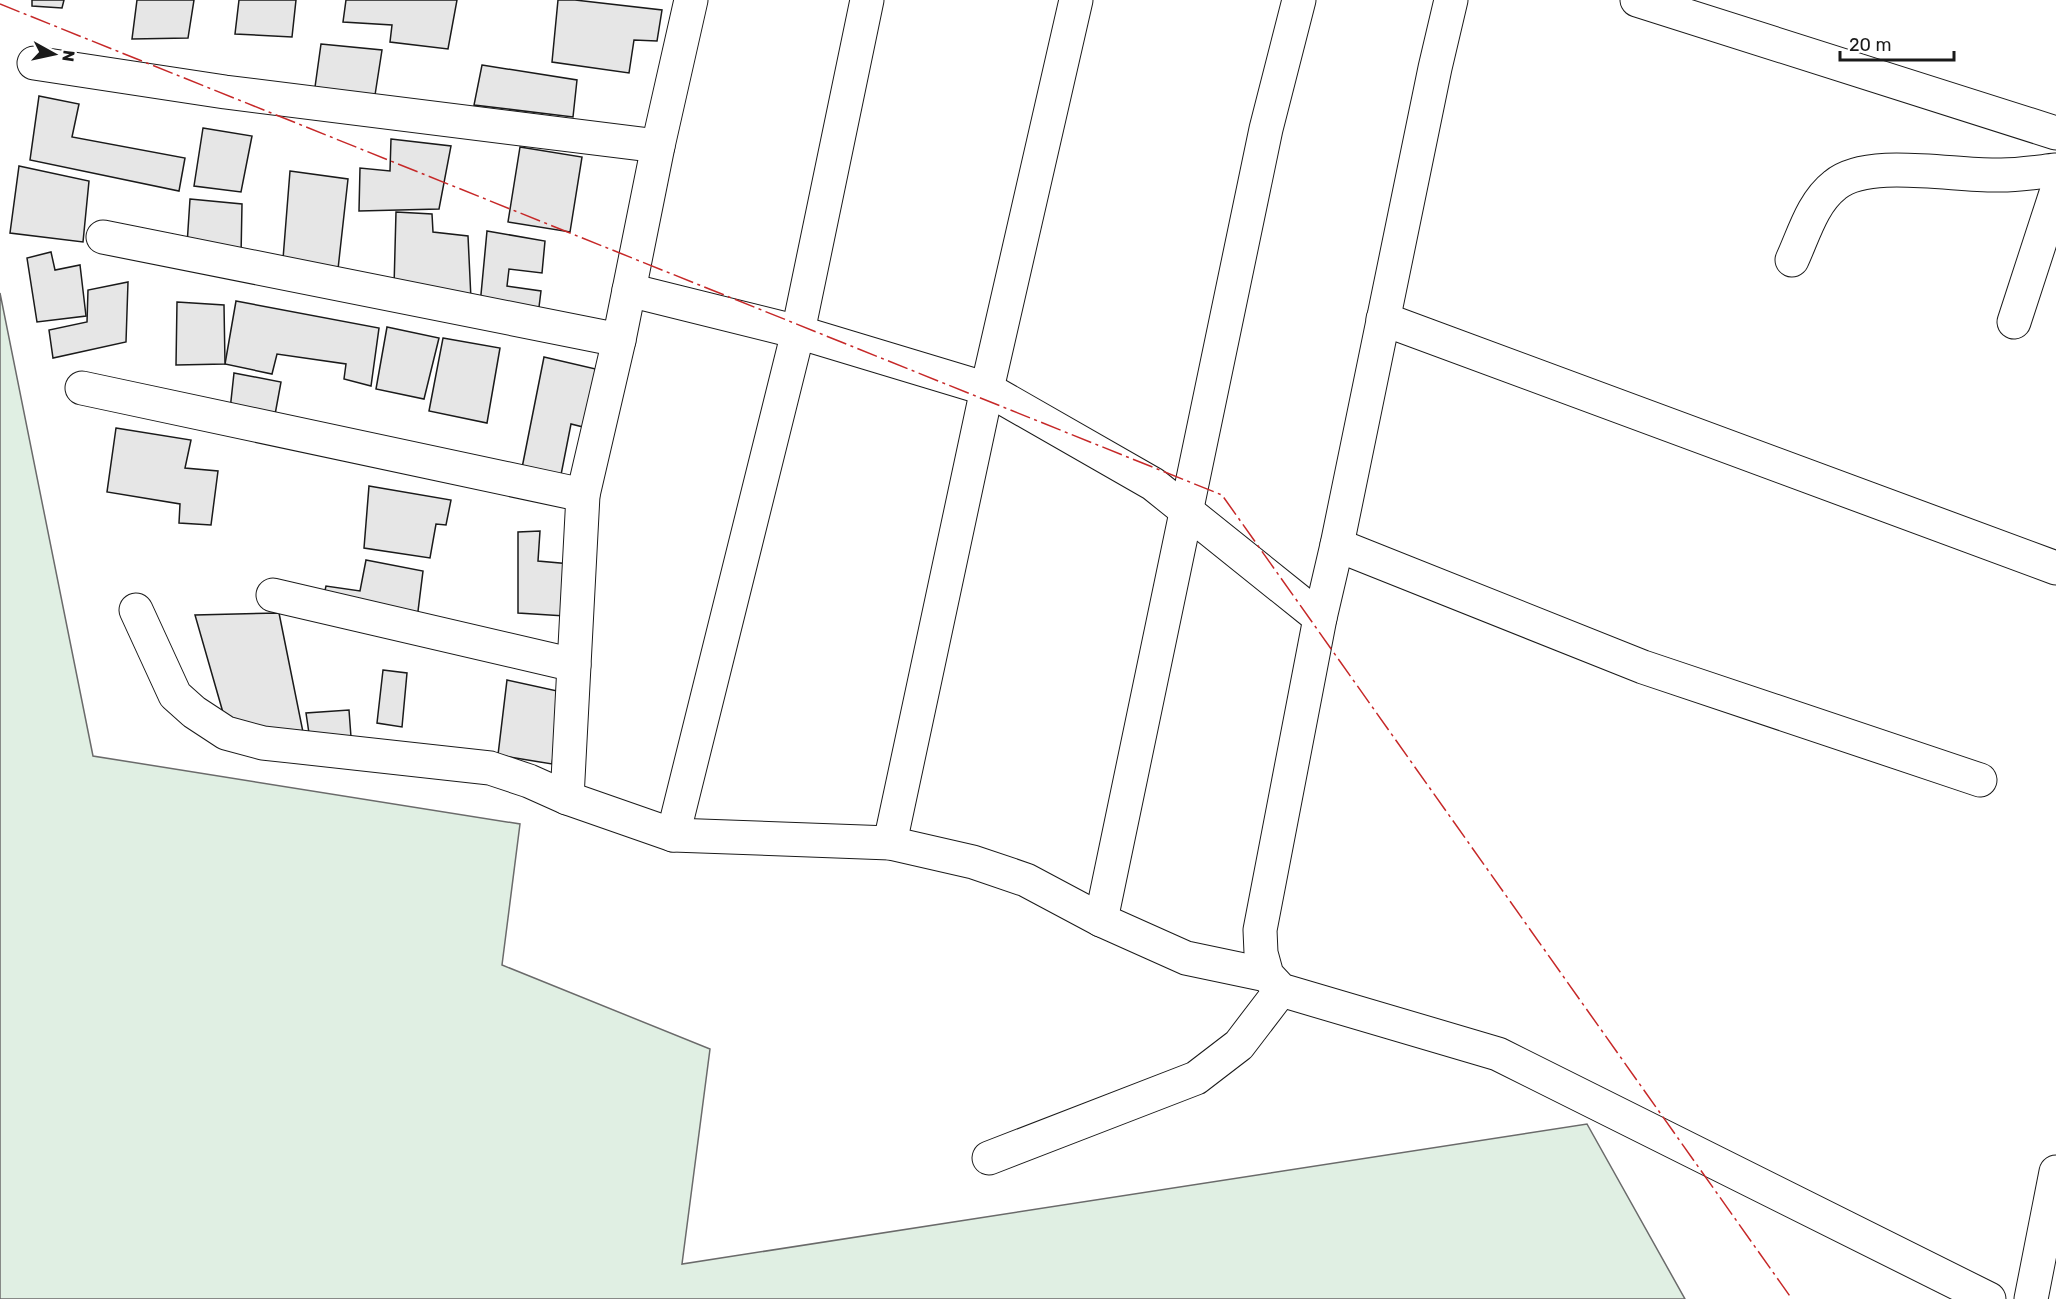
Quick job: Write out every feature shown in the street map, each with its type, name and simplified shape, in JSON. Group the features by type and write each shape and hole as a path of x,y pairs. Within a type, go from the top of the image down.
{"street":[{"path":"567,798 583,495 619,340 658,146 691,0"},
{"path":"673,835 798,332 867,0"},
{"path":"890,843 987,389 1076,0"},
{"path":"1101,920 1266,129 1299,0"},
{"path":"1274,983 1261,953 1260,930 1320,618 1435,68 1452,0"},
{"path":"1637,0 2056,133"},
{"path":"34,63 225,92 658,146"},
{"path":"1792,260 1818,202 1835,184 1855,173 1878,169 2001,175 2056,170"},
{"path":"2014,322 2056,193"},
{"path":"103,237 619,340"},
{"path":"629,290 798,332 987,389 1153,484 1320,618"},
{"path":"1383,319 2056,568"},
{"path":"82,388 583,495"},
{"path":"1337,545 1643,667 1980,780"},
{"path":"273,595 574,665"},
{"path":"136,609 175,695 194,712 226,733 264,743 490,768 673,835 890,843 973,862 1026,880 1101,920 1186,958 1274,983 1498,1054 1989,1299"},
{"path":"989,1158 1196,1078 1239,1045 1274,983"},
{"path":"2031,1299 2056,1172"}],"green space":[{"path":"0,293 93,756 520,824 502,965 710,1049 682,1264 1587,1124 1685,1299 0,1299"}],"building":[{"path":"32,0 64,0 62,8 32,6"},
{"path":"137,0 194,0 188,38 132,39"},
{"path":"239,0 296,0 292,37 235,34"},
{"path":"346,0 457,0 448,49 390,42 392,25 343,22"},
{"path":"558,0 662,10 657,41 634,40 629,73 552,62"},
{"path":"321,44 382,50 375,95 315,87"},
{"path":"482,65 577,80 573,117 474,105"},
{"path":"39,96 79,104 72,137 185,158 179,191 30,160"},
{"path":"203,128 252,136 241,192 194,186"},
{"path":"391,139 451,146 439,209 359,211 360,168 390,171"},
{"path":"520,147 582,157 570,232 508,222"},
{"path":"19,166 89,181 83,242 10,233"},
{"path":"290,171 348,179 338,269 283,259"},
{"path":"190,199 242,204 241,256 187,245"},
{"path":"396,212 432,214 433,232 468,236 471,299 394,287"},
{"path":"487,231 545,241 542,273 509,269 507,286 541,291 538,315 480,305"},
{"path":"51,252 55,270 80,265 86,316 37,322 27,258"},
{"path":"128,282 126,342 53,358 49,330 87,322 88,290"},
{"path":"236,301 379,328 371,386 344,379 346,364 277,354 272,374 225,364"},
{"path":"177,302 224,305 225,364 176,365"},
{"path":"387,327 439,338 424,399 376,389"},
{"path":"443,338 500,348 487,423 429,411"},
{"path":"544,357 600,370 591,429 571,424 560,480 521,473"},
{"path":"234,373 281,382 274,420 230,410"},
{"path":"116,428 191,440 185,468 218,471 211,525 179,523 180,504 107,492"},
{"path":"369,486 451,500 446,525 436,524 430,558 364,548"},
{"path":"540,531 538,561 571,564 565,616 518,613 518,532"},
{"path":"366,560 423,571 417,619 323,599 326,586 360,591"},
{"path":"279,613 304,737 226,723 195,615"},
{"path":"383,670 407,673 402,727 377,723"},
{"path":"507,680 562,692 552,764 498,755"},
{"path":"349,710 351,737 310,740 306,713"}],"power":[{"path":"0,4 1222,495 1792,1299"}]}
